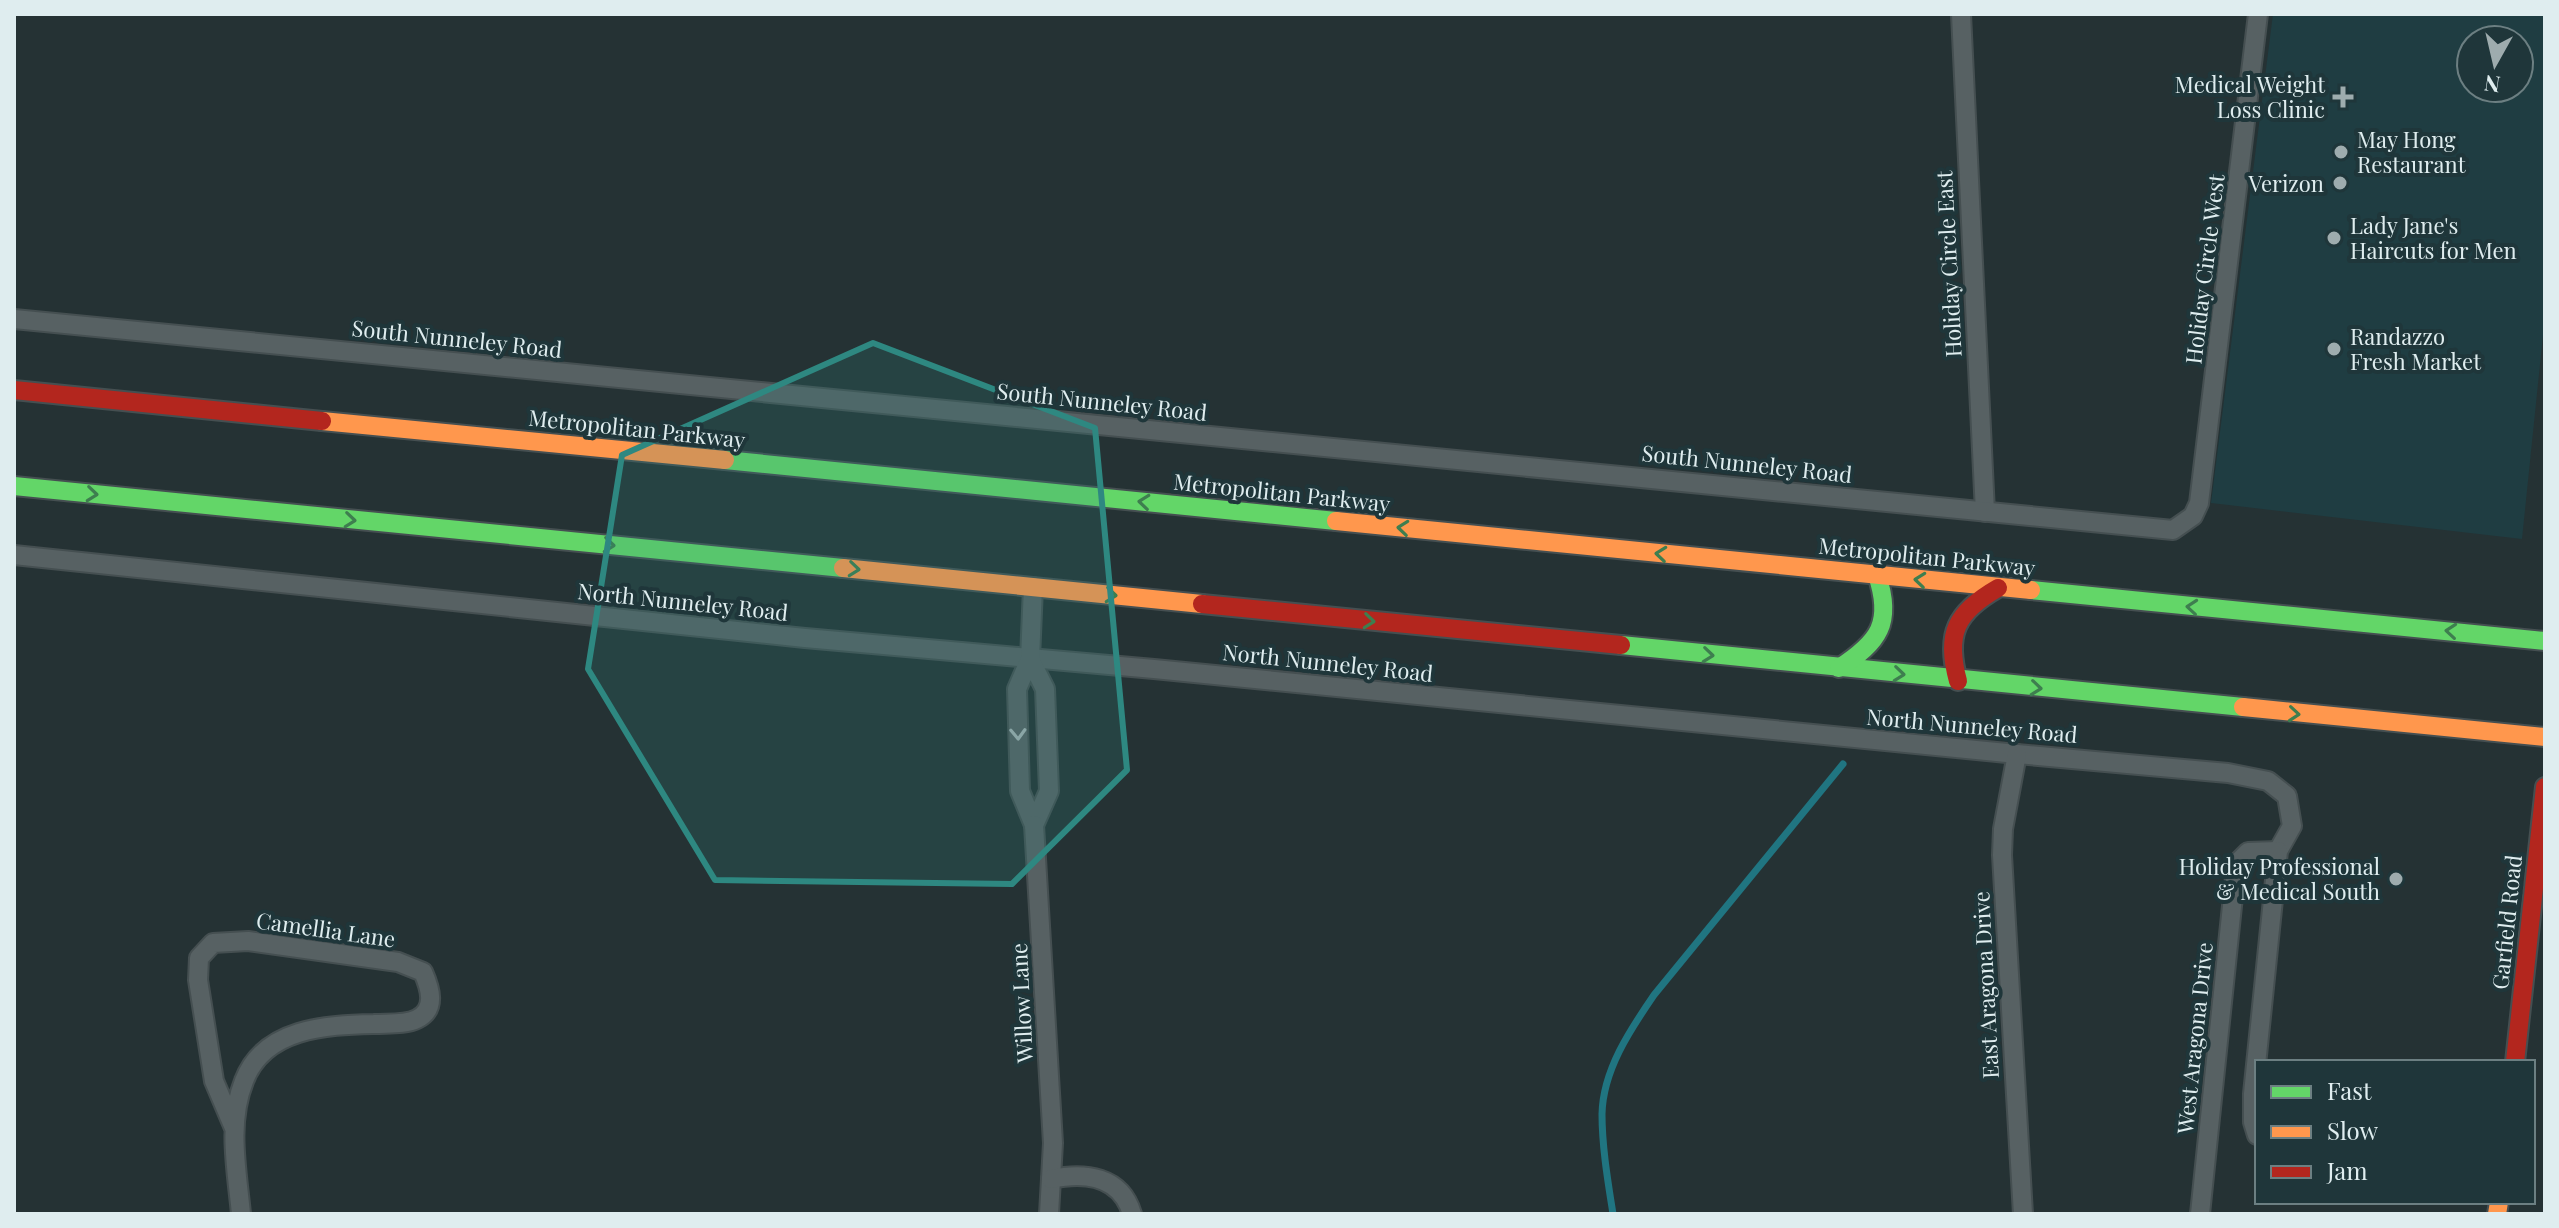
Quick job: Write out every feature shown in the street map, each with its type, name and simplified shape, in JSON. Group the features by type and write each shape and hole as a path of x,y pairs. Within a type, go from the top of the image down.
{"main road":[{"name":"Metropolitan Parkway","path":"14,390 2545,641"},
{"path":"14,486 2545,737"},
{"path":"1839,668 1861,655 1882,629 1885,603 1877,575"},
{"path":"1958,681 1951,648 1953,632 1969,607 1998,588"},
{"name":"Garfield Road","path":"2515,1060 2545,787"}],"street":[{"name":"Holiday Circle East","path":"1961,14 1985,512"},
{"name":"Holiday Circle West","path":"2184,524 2193,516 2199,503 2206,461 2258,14"},
{"name":"South Nunneley Road","path":"14,319 2159,530 2173,530 2184,524"},
{"name":"North Nunneley Road","path":"14,555 805,638 2149,765 2228,773 2268,781 2287,796 2292,826 2278,851 2256,1060"},
{"name":"Willow Lane","path":"1033,587 1030,659 1017,689 1020,791 1034,825 1053,1143 1049,1214"},
{"name":"Willow Lane","path":"1030,659 1045,689 1049,791 1034,825"},
{"name":"East Aragona Drive","path":"2017,754 2003,829 2002,855 2023,1214"},
{"name":"West Aragona Drive","path":"2200,1214 2235,877 2240,860 2248,852 2278,851"},
{"name":"Camellia Lane","path":"234,1128 214,1081 198,980 199,958 213,943 248,941 398,962 423,972 432,992 427,1010 417,1019 403,1023 322,1025 271,1043 252,1066 243,1082 234,1128 241,1214"},
{"name":"North Nunneley Road","path":"2255,1075 2255,1128"},
{"path":"1051,1179 1075,1174 1103,1180 1119,1190 1132,1214"}],"highlighted area":[{"path":"873,343 1095,428 1127,770 1012,884 715,880 588,669 622,455"}],"shaded area":[{"path":"2273,14 2545,14 2545,316 2522,539 2211,503"}],"waterway":[{"path":"1613,1214 1602,1114 1607,1082 1619,1051 1654,995 1843,764"}],"traffic: fast":[{"path":"725,460 1336,521"},
{"path":"14,486 843,568"},
{"path":"1839,668 1864,649 1879,630 1883,606 1877,575"},
{"path":"2031,590 2545,641"},
{"path":"1621,645 2243,707"}],"traffic: slow":[{"path":"322,421 725,460"},
{"path":"1336,521 2031,590"},
{"path":"843,568 1202,604"},
{"path":"2243,707 2545,737"},
{"path":"2497,1214 2499,1204"}],"traffic: jam":[{"path":"14,390 322,421"},
{"path":"1958,681 1953,650 1957,626 1972,606 1998,588"},
{"path":"1202,604 1621,645"},
{"path":"2515,1060 2545,787"}],"place":[{"name":"Medical Weight Loss Clinic","path":"2343,97"},
{"name":"May Hong Restaurant","path":"2341,152"},
{"name":"Verizon","path":"2340,183"},
{"name":"Lady Jane's Haircuts for Men","path":"2334,238"},
{"name":"Randazzo Fresh Market","path":"2334,349"},
{"name":"Holiday Professional & Medical South","path":"2396,879"}]}
